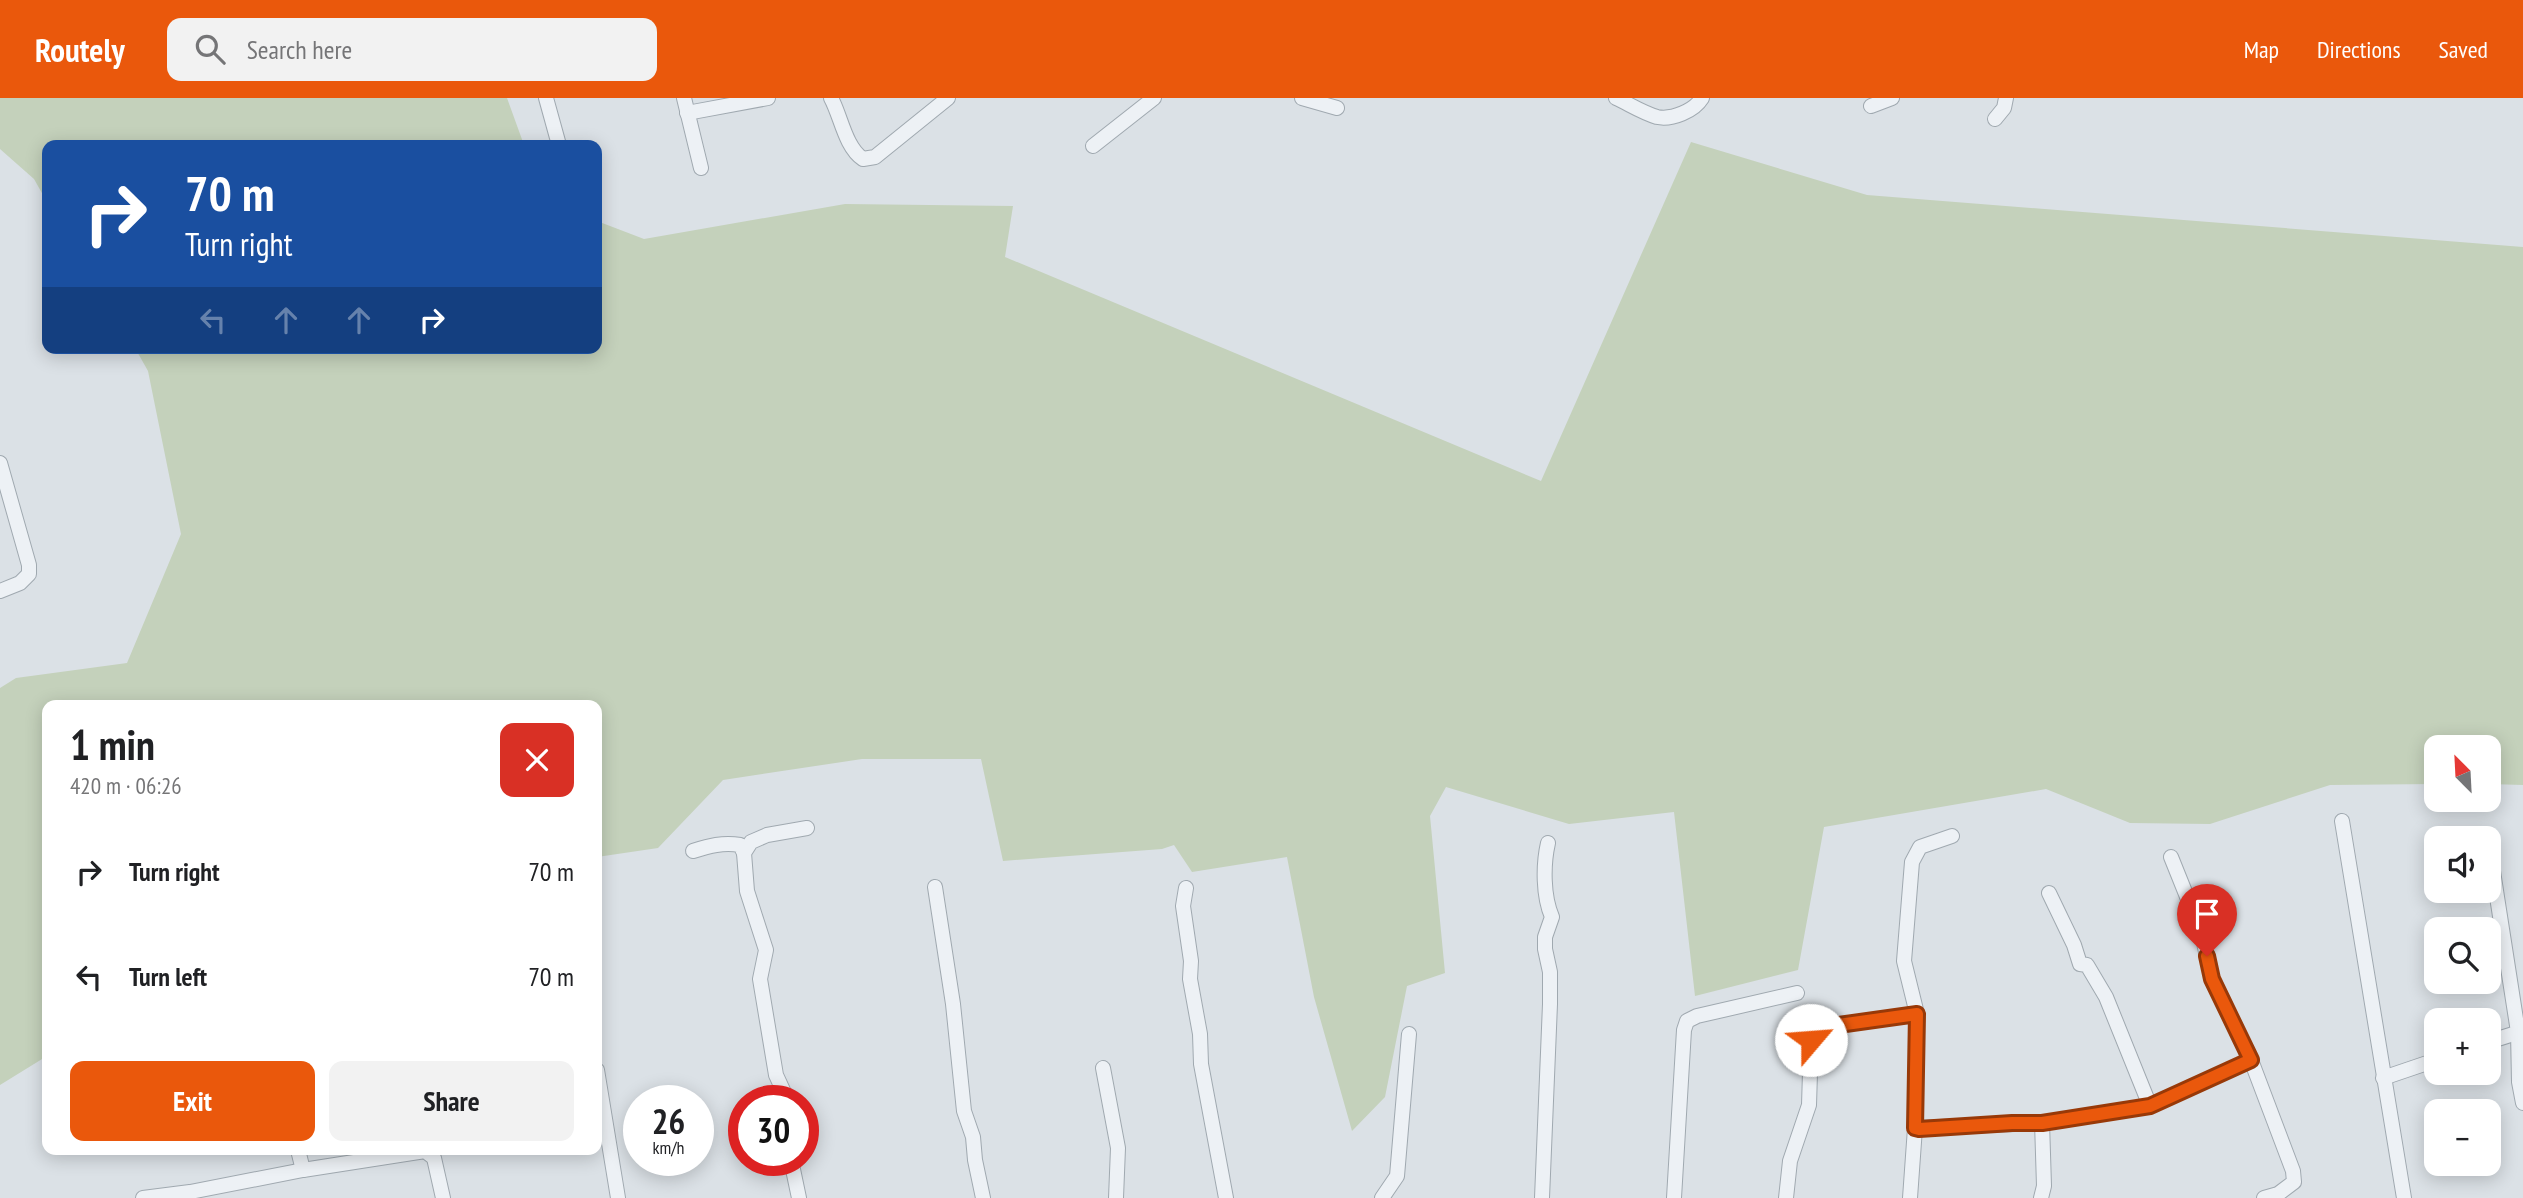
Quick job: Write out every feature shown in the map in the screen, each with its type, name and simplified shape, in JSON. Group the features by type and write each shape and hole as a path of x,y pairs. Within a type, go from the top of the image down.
{"street":[{"path":"546,98 558,140"},
{"path":"684,98 701,169"},
{"path":"687,113 768,98"},
{"path":"831,98 851,143 863,159 875,157 948,98"},
{"path":"1093,146 1154,98"},
{"path":"1302,98 1337,108"},
{"path":"1616,98 1659,117 1679,115 1698,104 1702,98"},
{"path":"1871,106 1892,98"},
{"path":"1995,119 2004,108 2006,98"},
{"path":"0,463 29,565 29,574 20,583 0,591"},
{"path":"2342,821 2404,1198"},
{"path":"744,853 751,842 767,835 807,828"},
{"path":"1910,1198 1915,1128 1917,1014 1904,961 1912,862 1920,847 1952,836"},
{"path":"693,851 721,843 740,845 744,853 747,891 766,950 760,979 776,1075 781,1085"},
{"path":"1542,1198 1550,1004 1550,972 1545,937 1552,917 1547,905 1545,858 1548,843"},
{"path":"2171,857 2202,934 2212,979 2251,1060 2293,1171 2294,1182 2278,1194 2264,1198"},
{"path":"935,887 953,1004 964,1111 974,1138 975,1160 983,1198"},
{"path":"1186,888 1183,906 1191,961 1190,979 1200,1034 1201,1064 1226,1198"},
{"path":"2049,893 2074,945 2080,964 2087,965 2106,998 2150,1106"},
{"path":"2499,903 2520,1032 2519,1082 2523,1103"},
{"path":"1674,1198 1684,1030 1687,1021 1697,1016 1797,993"},
{"path":"1786,1198 1790,1161 1809,1105 1809,1045 1813,1035 1824,1027 1917,1014"},
{"path":"2501,1038 2520,1032"},
{"path":"1382,1198 1397,1176 1409,1034"},
{"path":"1915,1128 2042,1122 2150,1106 2251,1060"},
{"path":"2383,1078 2424,1064"},
{"path":"1103,1068 1118,1148 1116,1198"},
{"path":"602,1100 618,1198"},
{"path":"2041,1198 2044,1186 2042,1122"},
{"path":"299,1155 303,1170"},
{"path":"142,1198 190,1192 394,1155"},
{"path":"431,1155 434,1158 443,1198"},
{"path":"794,1176 799,1198"}],"green space":[{"path":"0,98 507,98 522,140 42,140 42,193 34,179 0,149"},
{"path":"1691,142 1867,195 2523,247 2523,785 2501,784 2501,735 2424,735 2424,784 2330,785 2210,824 2130,823 2046,789 1824,827 1798,970 1695,996 1674,812 1569,824 1446,787 1430,816 1445,973 1407,986 1385,1097 1352,1131 1314,997 1287,857 1192,872 1174,845 1162,849 1003,861 981,759 862,759 723,780 658,848 602,856 602,700 42,700 42,1059 0,1085 0,688 16,678 127,663 181,534 148,371 138,354 602,354 602,223 644,239 845,204 1013,206 1005,257 1541,481"}],"route":[{"path":"1811,1040 1813,1035 1824,1027 1917,1014 1915,1128 1919,1129 2042,1123 2150,1106 2251,1060 2212,979 2207,956"}]}
